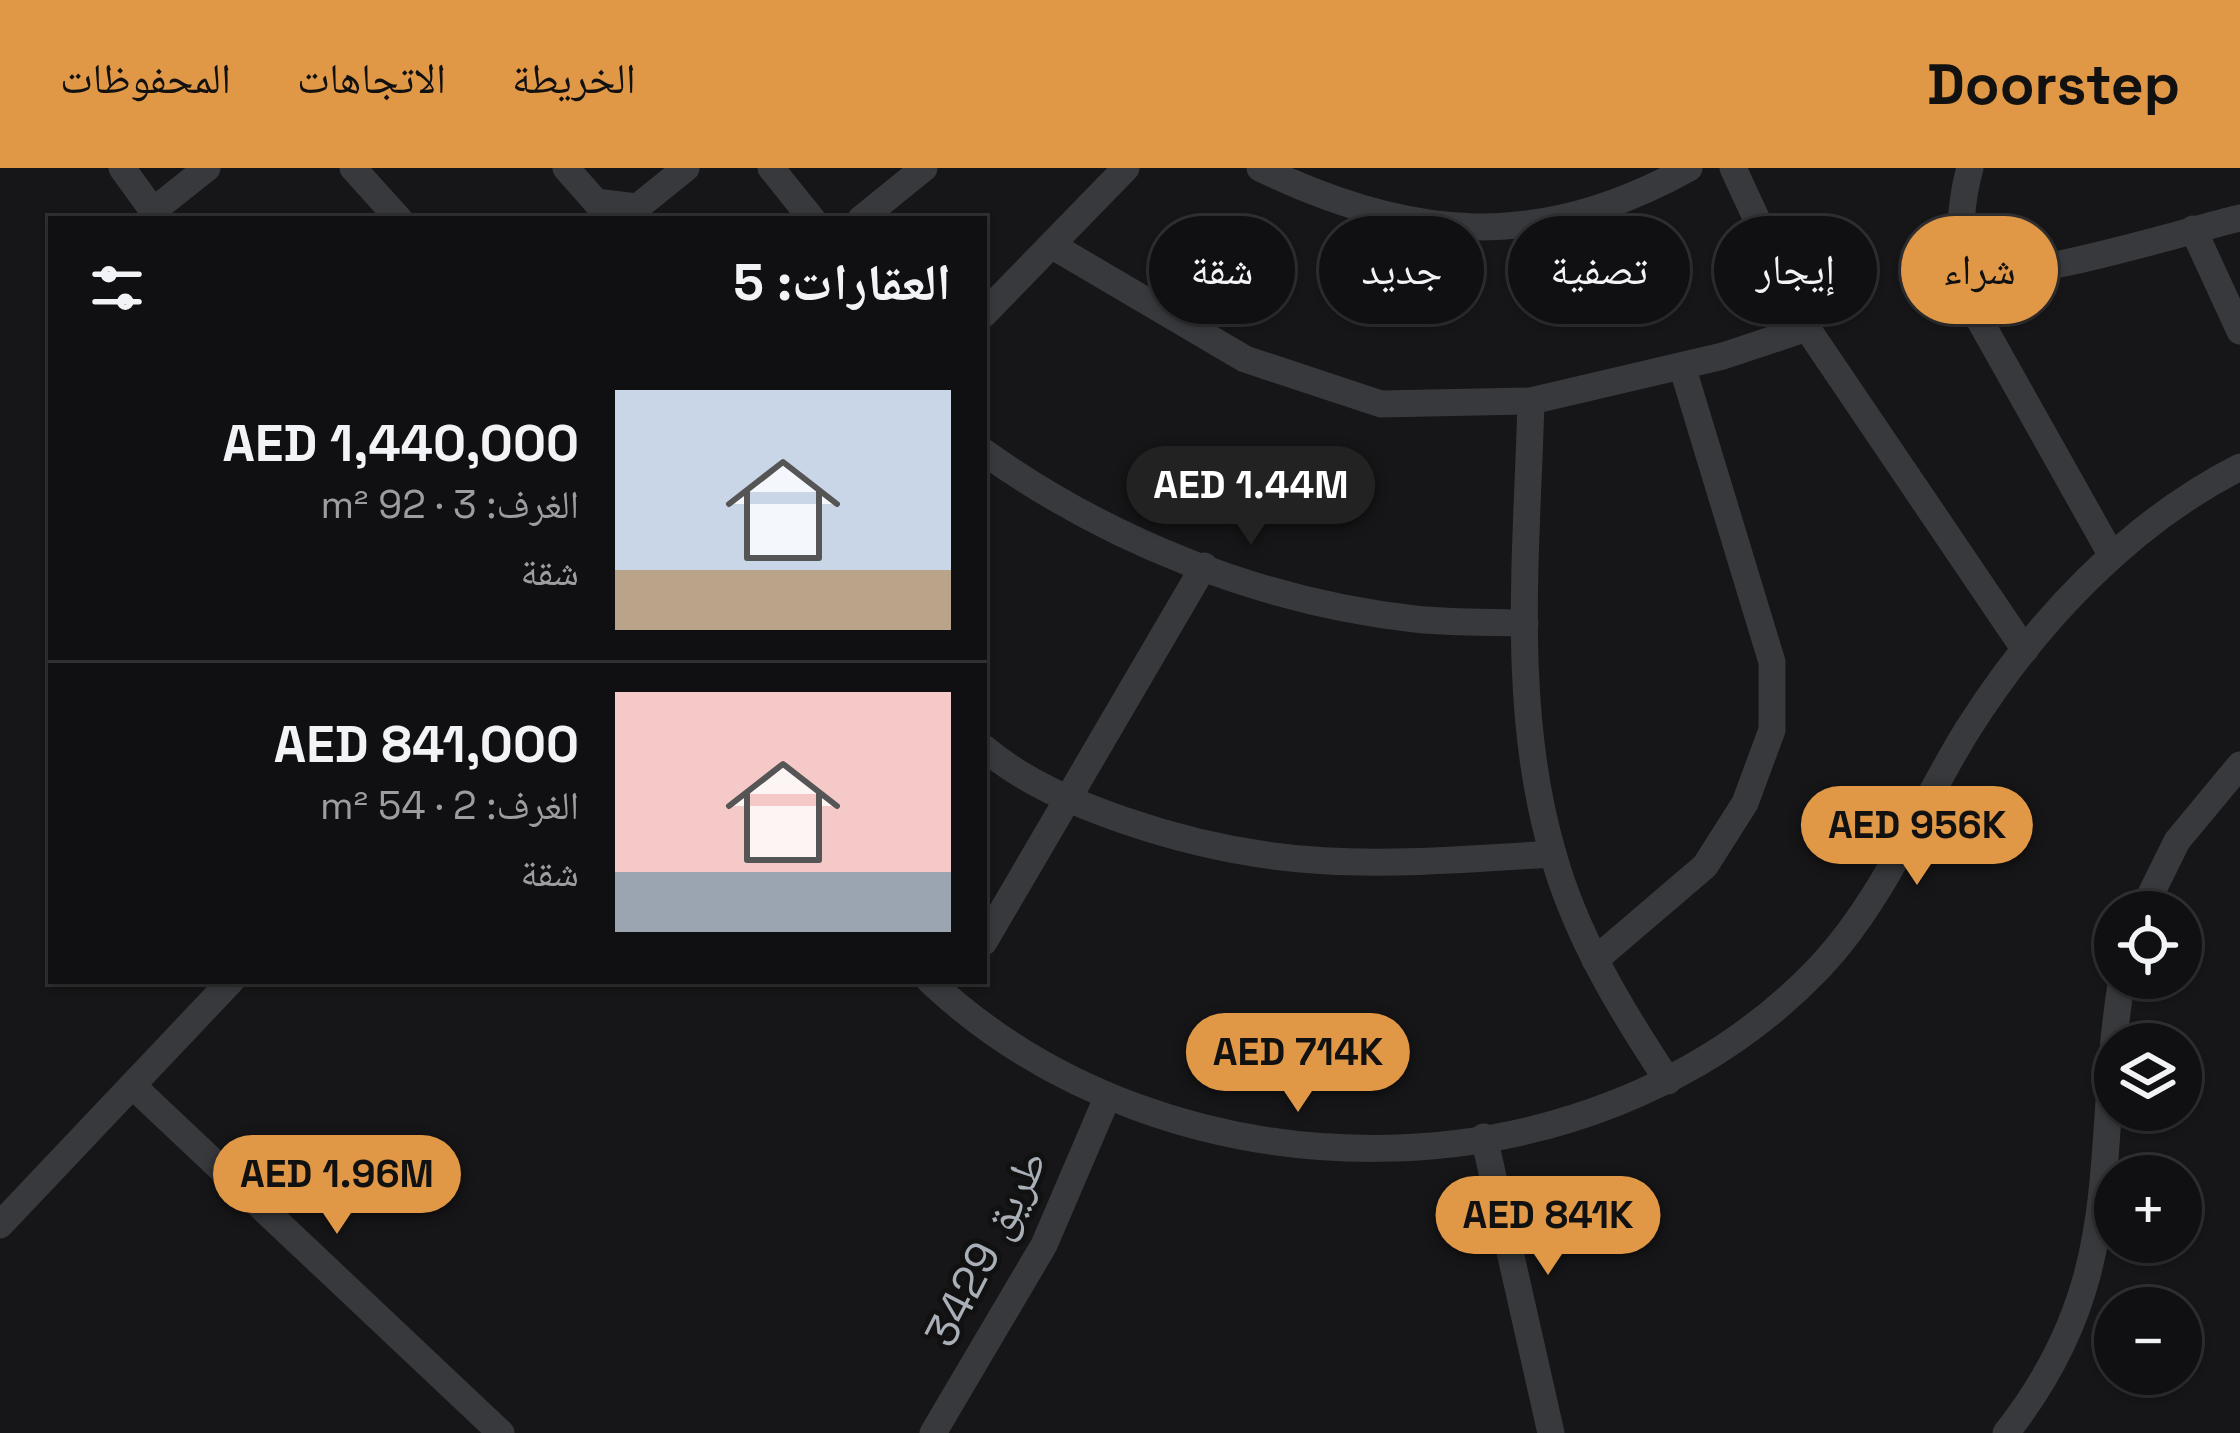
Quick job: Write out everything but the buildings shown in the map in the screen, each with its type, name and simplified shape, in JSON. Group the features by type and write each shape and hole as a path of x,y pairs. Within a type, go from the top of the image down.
{"street":[{"path":"122,168 156,215 207,168"},
{"path":"353,168 391,216"},
{"path":"566,168 588,207 629,213 686,168"},
{"path":"770,168 810,216"},
{"path":"865,216 924,168"},
{"path":"987,311 1126,168"},
{"path":"1259,168 1349,209 1446,228 1544,224 1639,196 1690,168"},
{"path":"1733,168 1808,328 2025,650"},
{"path":"1965,216 1970,168"},
{"path":"2058,261 2240,218"},
{"path":"2193,229 2240,331"},
{"path":"1053,246 1245,359 1381,404 1531,400 1682,366 1808,328"},
{"path":"1982,324 2112,556"},
{"path":"1595,961 1705,866 1745,803 1772,730 1772,662 1682,366"},
{"path":"1531,400 1525,623 1535,776 1552,854 1595,961 1668,1081"},
{"path":"987,454 1044,494 1121,536 1308,600 1415,620 1525,623"},
{"path":"946,987 1107,1098 1131,1110 1246,1141 1348,1152 1484,1137 1579,1117 1668,1081 1749,1030 1820,967 1879,893 1970,727 2025,650 2112,556 2167,511 2240,467"},
{"path":"987,937 1204,566"},
{"path":"987,750 1069,801 1232,853 1316,864 1552,854"},
{"path":"2152,891 2177,842 2240,765"},
{"path":"0,1225 228,984"},
{"path":"2006,1433 2045,1383 2086,1288 2111,1132 2108,1084 2119,999"},
{"path":"133,1086 501,1433"},
{"name":"طريق 3429","path":"933,1433 1044,1245 1107,1098"},
{"path":"1484,1137 1551,1433"}]}
